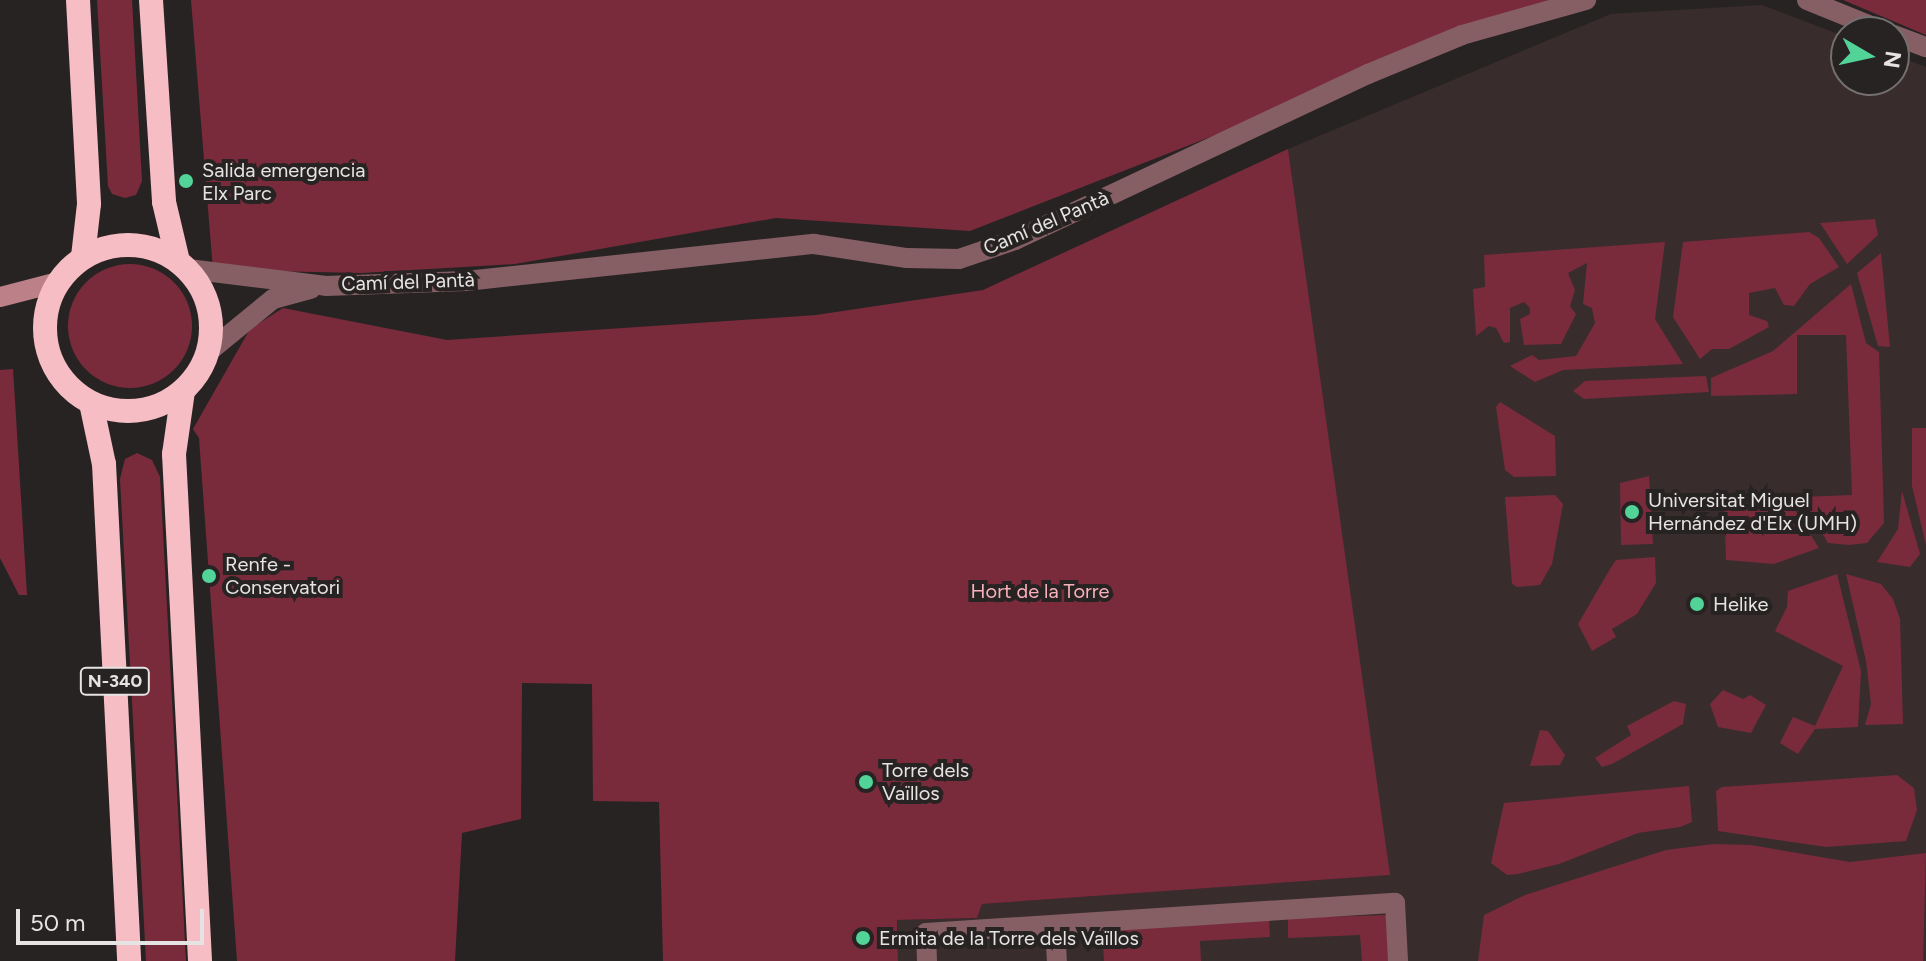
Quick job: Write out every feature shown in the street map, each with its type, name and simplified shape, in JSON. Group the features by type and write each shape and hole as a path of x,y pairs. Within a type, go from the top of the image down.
{"highway":[{"path":"78,0 89,204 83,257"},
{"path":"151,0 164,202 183,265 206,300 207,353 183,391 177,435 200,961"},
{"path":"183,265 152,248 124,244 83,257 58,282 45,316 48,352 64,381 91,403 138,410 183,391"},
{"name":"N-340","path":"91,403 104,464 129,961"}],"street":[{"name":"Camí del Pantà","path":"183,265 326,286 466,281 814,244 907,258 959,259 1015,240 1368,74 1462,35 1586,0"},
{"path":"1807,0 1846,16"},
{"path":"0,297 58,282"},
{"name":"Camí del Pantà","path":"207,353 273,299 326,286"},
{"path":"927,961 926,933 1395,903 1398,961"},
{"path":"1055,925 1057,961"}],"shaded area":[{"name":"Universitat Miguel Hernández d'Elx (UMH)","path":"1762,5 1830,31 1830,96 1910,96 1910,61 1926,67 1926,961 898,961 897,920 977,918 982,904 1389,875 1288,149 1611,14"}],"green space":[{"path":"97,0 132,0 142,181 136,195 125,198 112,194 108,186"},
{"path":"191,0 1560,0 970,231 776,218 515,264 361,273 213,270"},
{"path":"1843,0 1926,0 1926,35 1910,28 1910,16 1881,16"},
{"name":"Hort de la Torre","path":"1288,149 1390,875 982,904 977,918 897,920 898,961 663,961 659,802 593,801 592,684 522,683 521,819 462,833 455,961 237,961 199,438 193,429 250,329 283,308 447,340 816,315 983,290"},
{"path":"1875,219 1878,235 1847,264 1820,223"},
{"path":"1809,232 1819,238 1839,267 1810,284 1794,306 1784,305 1775,288 1749,293 1749,315 1767,321 1769,327 1729,349 1712,349 1700,359 1673,317 1683,242"},
{"path":"1665,242 1655,319 1683,364 1563,370 1535,382 1510,366 1532,355 1539,360 1576,356 1595,323 1592,308 1583,304 1587,263 1568,273 1575,290 1570,306 1576,314 1561,344 1524,345 1520,319 1530,314 1530,308 1524,302 1510,308 1510,342 1504,343 1496,328 1489,326 1476,336 1473,289 1485,287 1484,255"},
{"path":"1881,253 1890,347 1878,346 1857,273"},
{"path":"130,264 154,268 174,282 188,302 192,326 188,350 174,370 154,384 130,388 106,384 86,370 72,350 68,326 72,302 86,282 106,268"},
{"path":"1851,284 1866,343 1879,352 1884,523 1867,543 1849,545 1828,543 1801,497 1852,495 1846,335 1797,335 1797,394 1711,396 1711,378 1773,351"},
{"path":"13,369 27,595 19,595 0,558 0,370"},
{"path":"1706,376 1709,392 1584,399 1573,391 1585,381"},
{"path":"1500,402 1555,436 1556,476 1514,477 1505,470 1496,407"},
{"path":"1912,428 1926,428 1926,545 1912,486"},
{"path":"137,453 152,460 160,477 186,961 146,961 120,479 125,459"},
{"path":"1649,476 1653,544 1621,545 1620,483"},
{"path":"1902,491 1920,554 1910,567 1877,562 1898,529"},
{"path":"1555,495 1563,504 1552,564 1540,585 1517,587 1512,584 1505,497"},
{"path":"1773,501 1775,511 1795,510 1819,548 1774,564 1726,560 1724,504"},
{"path":"1655,557 1656,583 1637,614 1612,629 1616,637 1592,651 1578,624 1616,560"},
{"path":"1837,574 1861,671 1858,727 1815,729 1798,754 1780,743 1793,717 1815,726 1843,666 1775,631 1787,607 1788,591"},
{"path":"1846,574 1881,584 1893,599 1900,619 1903,724 1865,725 1871,704 1866,661"},
{"path":"1723,690 1743,699 1750,695 1766,705 1751,733 1718,727 1710,704"},
{"path":"1674,701 1686,704 1683,724 1602,767 1595,758 1631,735 1627,726"},
{"path":"1540,730 1548,731 1565,755 1560,765 1530,766"},
{"path":"1897,775 1914,788 1917,810 1906,841 1826,847 1718,831 1716,791 1722,787"},
{"path":"1689,786 1692,822 1680,827 1638,833 1559,864 1518,874 1507,875 1491,863 1504,803"},
{"path":"1713,844 1751,845 1850,862 1926,853 1923,961 1478,961 1484,915 1525,895 1666,850"},
{"path":"1390,915 1393,961 1362,961 1360,935 1288,938 1288,918"},
{"path":"1269,919 1270,937 1200,941 1201,961 1104,961 1102,929"}],"place":[{"name":"Salida emergencia Elx Parc","path":"186,181"},
{"name":"Universitat Miguel Hernández d'Elx (UMH)","path":"1632,512"},
{"name":"Renfe - Conservatori","path":"209,576"},
{"name":"Helike","path":"1697,604"},
{"name":"Torre dels Vaïllos","path":"866,782"},
{"name":"Ermita de la Torre dels Vaïllos","path":"863,938"}]}
